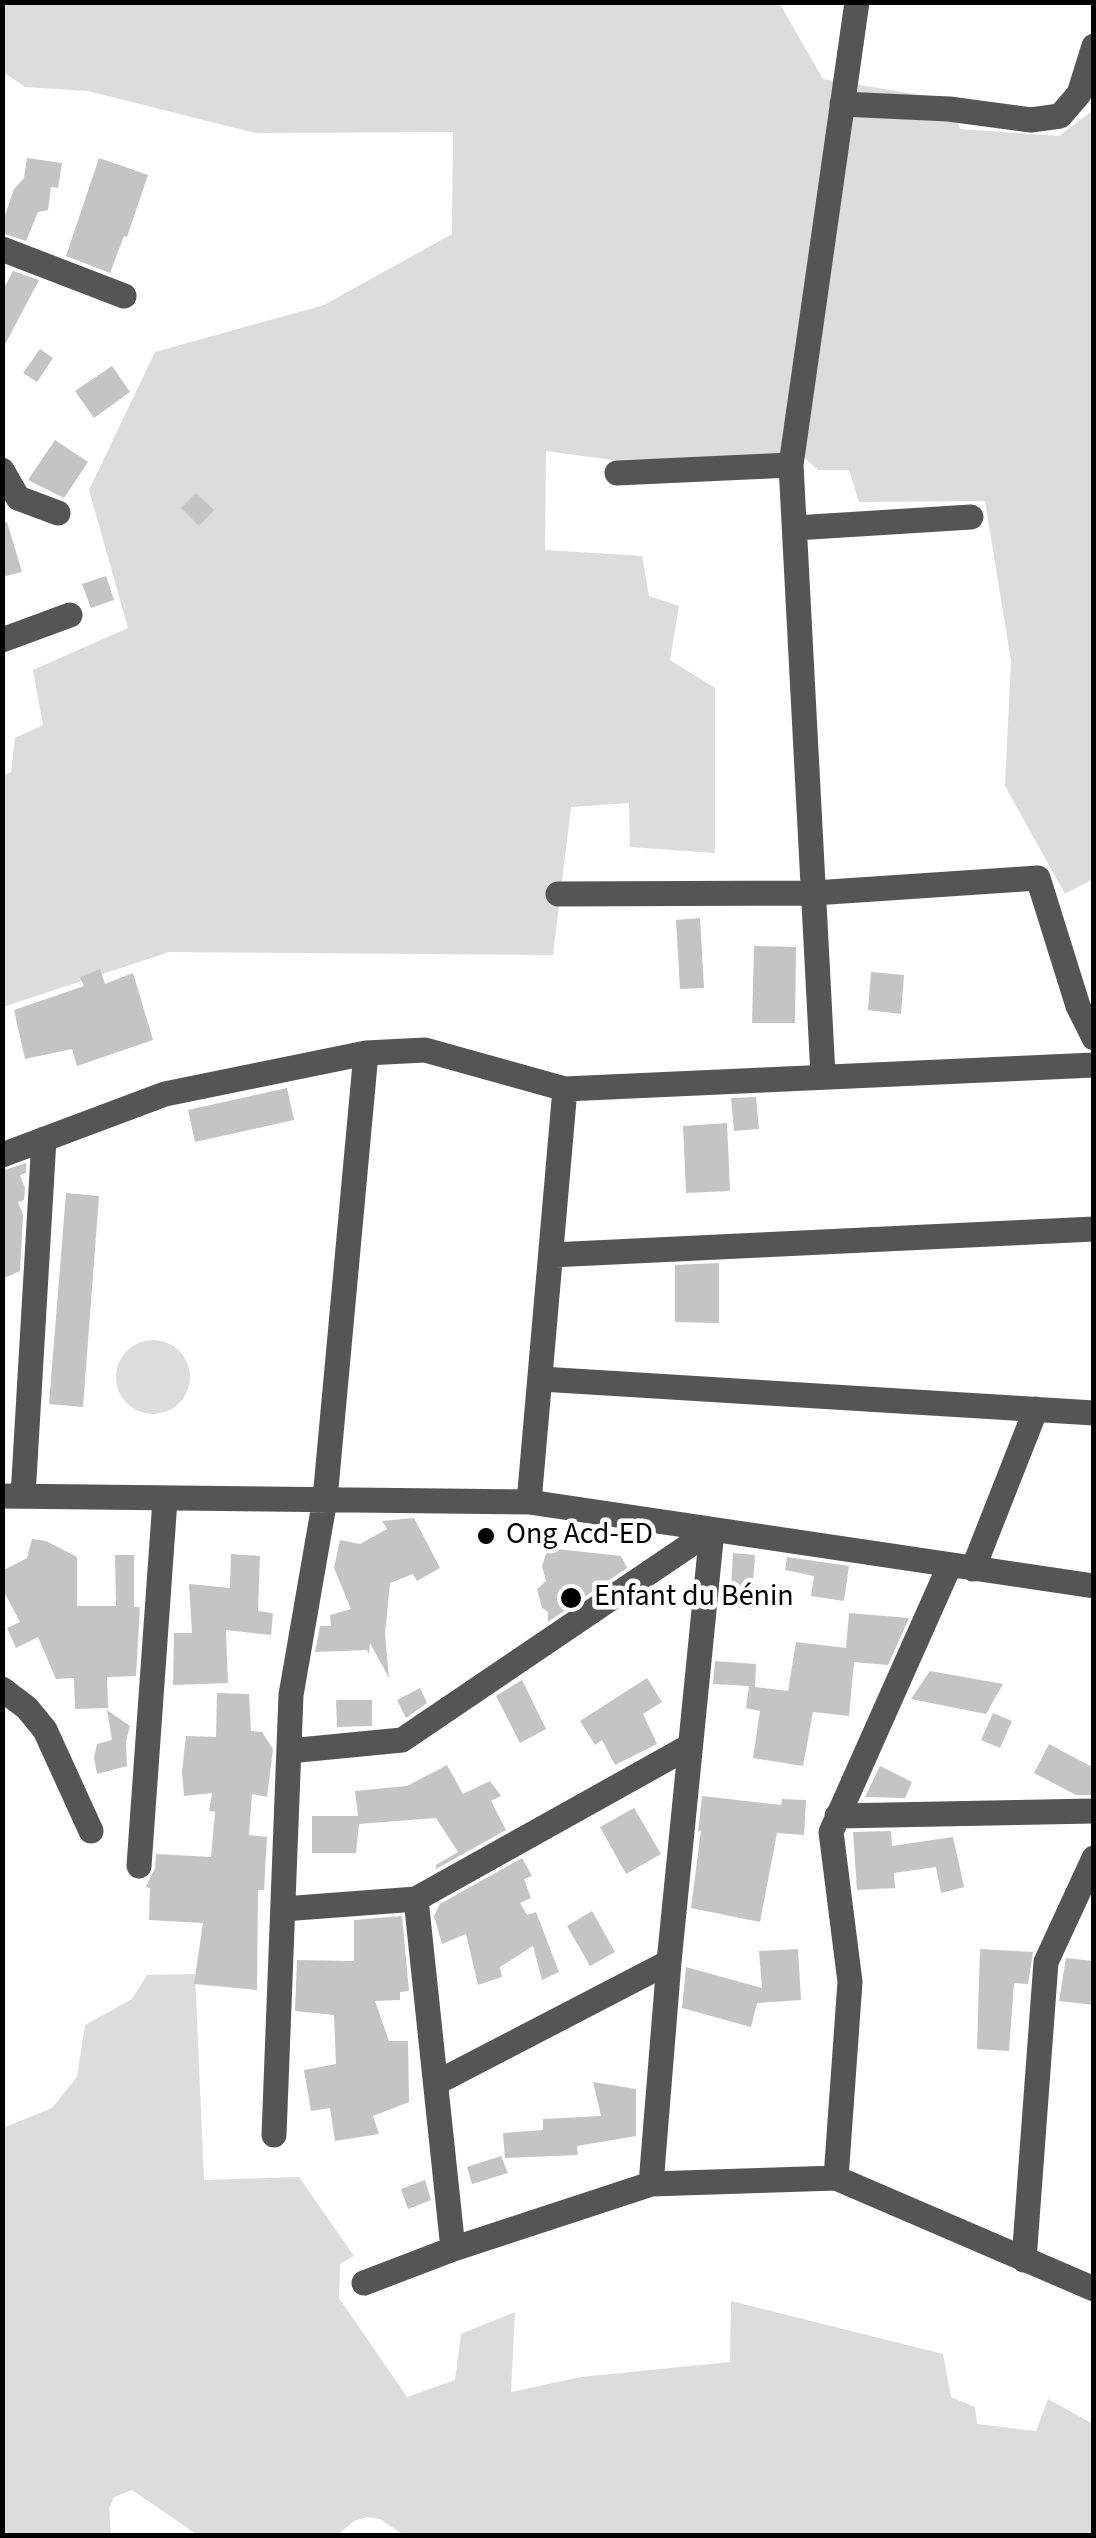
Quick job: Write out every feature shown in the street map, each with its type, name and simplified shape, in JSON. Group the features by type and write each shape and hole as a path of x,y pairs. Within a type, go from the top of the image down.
{"street":[{"path":"823,1075 791,466 857,2"},
{"path":"842,104 949,109 1031,120 1060,116 1079,94 1094,46"},
{"path":"2,249 124,296"},
{"path":"617,473 791,466"},
{"path":"2,470 10,501 58,513"},
{"path":"795,528 971,517"},
{"path":"2,640 70,615"},
{"path":"558,894 814,893 1038,878 1078,1006 1094,1038"},
{"path":"2,1155 166,1094 366,1053 425,1050 565,1089 1094,1064"},
{"path":"274,2135 291,1696 325,1498 366,1053"},
{"path":"529,1502 565,1089"},
{"path":"44,1139 12,1496 529,1502 1094,1586"},
{"path":"551,1255 1094,1228"},
{"path":"541,1379 1094,1412"},
{"path":"836,2178 850,1982 831,1832 1036,1409"},
{"path":"138,1866 165,1500"},
{"path":"289,1751 402,1740 712,1530"},
{"path":"651,2184 712,1530"},
{"path":"2,1689 27,1708 45,1730 91,1831"},
{"path":"283,1909 416,1899 690,1746"},
{"path":"838,1816 1094,1811"},
{"path":"1024,2260 1046,1962 1094,1858"},
{"path":"416,1899 453,2249"},
{"path":"436,2084 669,1962"},
{"path":"364,2283 453,2249 651,2184 836,2178 1094,2289"}],"shaded area":[{"path":"3,3 765,3 781,6 823,79 951,100 960,129 1059,136 1092,111 1093,105 1093,879 1065,894 1005,786 1011,661 985,501 859,502 849,470 818,470 801,455 613,460 546,451 545,550 642,556 649,596 679,606 670,660 715,688 715,853 630,847 629,803 571,807 553,955 169,952 3,1007 2,776 11,772 15,738 43,725 33,670 128,628 89,490 155,352 324,305 452,234 453,132 255,133 88,91 25,87 3,72"},
{"path":"153,1340 179,1351 190,1377 179,1403 153,1414 127,1403 116,1377 127,1351"},
{"path":"195,1974 204,2180 299,2177 354,2256 340,2264 339,2298 407,2397 455,2380 461,2334 515,2312 511,2392 581,2377 730,2362 731,2301 943,2354 951,2397 975,2407 977,2424 1036,2431 1048,2399 1093,2424 1093,2535 405,2536 380,2519 367,2517 354,2521 338,2535 199,2536 132,2490 114,2497 109,2509 111,2535 3,2536 3,2128 52,2108 77,2077 85,2025 132,1999 147,1975"}],"building":[{"path":"27,158 62,163 58,188 51,187 48,210 38,212 26,241 2,233 2,224 14,189 24,178"},
{"path":"99,158 148,175 110,273 66,256"},
{"path":"13,271 39,280 2,350 2,292"},
{"path":"40,349 53,358 37,382 23,373"},
{"path":"112,366 130,392 94,418 75,391"},
{"path":"55,440 88,462 64,498 28,480"},
{"path":"196,493 214,510 199,526 181,508"},
{"path":"7,522 22,572 2,577 2,523"},
{"path":"106,576 114,600 91,608 82,584"},
{"path":"700,918 704,988 680,989 676,920"},
{"path":"754,946 796,947 795,1023 752,1023"},
{"path":"100,969 105,984 133,973 153,1040 77,1066 72,1049 25,1059 14,1010 84,986 80,977"},
{"path":"871,972 904,975 901,1014 868,1010"},
{"path":"287,1088 294,1120 195,1142 188,1110"},
{"path":"756,1097 759,1129 734,1131 731,1098"},
{"path":"727,1123 730,1191 686,1193 683,1126"},
{"path":"26,1163 26,1173 20,1175 24,1200 18,1202 23,1215 20,1271 2,1279 2,1171"},
{"path":"66,1193 99,1196 83,1407 49,1404"},
{"path":"719,1263 719,1323 675,1322 675,1265"},
{"path":"414,1518 440,1568 417,1581 413,1574 390,1583 385,1634 389,1678 370,1643 369,1654 367,1650 315,1652 320,1626 331,1626 330,1615 351,1609 334,1568 340,1540 360,1544 387,1529 382,1521"},
{"path":"32,1539 46,1541 77,1557 77,1606 116,1606 115,1555 134,1555 134,1607 140,1607 136,1676 107,1677 108,1708 75,1709 74,1678 56,1679 38,1637 16,1648 7,1628 20,1622 2,1588 2,1571 27,1558"},
{"name":"Enfant du Bénin","path":"548,1548 621,1556 627,1568 548,1622 548,1612 542,1608 537,1589 546,1581 542,1566"},
{"path":"733,1553 755,1555 751,1610 730,1606"},
{"path":"231,1554 260,1556 258,1611 273,1613 271,1635 226,1630 228,1683 173,1685 174,1633 192,1633 189,1584 230,1588"},
{"path":"787,1557 849,1566 844,1601 811,1596 814,1576 785,1570"},
{"path":"849,1613 909,1618 888,1665 854,1662 849,1716 813,1712 803,1766 753,1758 760,1711 746,1708 749,1686 713,1684 715,1661 756,1664 755,1687 788,1691 796,1642 846,1648"},
{"path":"930,1671 1003,1684 986,1714 911,1699"},
{"path":"647,1678 662,1702 643,1714 657,1744 615,1765 602,1740 595,1745 580,1721"},
{"path":"522,1680 546,1729 520,1743 496,1696"},
{"path":"420,1688 427,1703 406,1718 397,1700"},
{"path":"217,1693 249,1694 251,1731 262,1732 273,1749 267,1797 252,1794 249,1835 267,1837 264,1890 258,1890 257,1990 194,1984 203,1923 149,1920 150,1888 146,1887 155,1868 156,1854 211,1857 215,1812 209,1811 212,1793 184,1796 182,1772 186,1736 216,1737"},
{"path":"336,1700 372,1700 372,1726 337,1727"},
{"path":"107,1710 130,1726 127,1766 97,1774 97,1744 112,1740"},
{"path":"993,1713 1012,1721 1000,1748 981,1740"},
{"path":"1049,1744 1094,1768 1094,1795 1076,1795 1034,1773"},
{"path":"447,1765 463,1794 490,1781 501,1796 491,1801 506,1830 436,1869 436,1865 458,1852 436,1818 359,1824 356,1853 312,1853 312,1816 358,1816 355,1791 407,1786"},
{"path":"880,1766 912,1782 905,1798 865,1797"},
{"path":"702,1796 781,1805 782,1799 806,1800 804,1835 777,1833 760,1922 691,1908"},
{"path":"634,1808 661,1854 626,1874 600,1827"},
{"path":"891,1831 892,1846 953,1837 964,1887 941,1893 936,1867 894,1873 895,1888 857,1890 853,1832"},
{"path":"522,1858 532,1876 524,1879 531,1898 520,1903 527,1915 536,1912 559,1972 542,1980 533,1946 500,1967 502,1977 478,1985 466,1934 442,1944 434,1916 440,1904"},
{"path":"592,1911 615,1952 590,1966 567,1926"},
{"path":"402,1916 409,1991 400,1992 400,2000 375,2001 389,2041 408,2041 409,2102 373,2116 379,2134 335,2141 330,2108 311,2111 304,2070 336,2064 334,2015 295,2011 297,1960 354,1961 354,1920"},
{"path":"798,1949 801,2000 757,2003 751,2027 682,2008 686,1967 762,1988 759,1951"},
{"path":"980,1949 1033,1952 1028,1984 1014,1983 1009,2051 977,2049"},
{"path":"1066,1958 1094,1961 1094,2005 1059,2001"},
{"path":"593,2082 636,2089 636,2136 577,2146 578,2155 505,2158 503,2133 543,2130 543,2119 601,2116"},
{"path":"501,2156 508,2173 472,2184 467,2167"},
{"path":"425,2180 431,2200 408,2209 401,2189"}],"place":[{"name":"Ong Acd-ED","path":"486,1536"},
{"name":"Enfant du Bénin","path":"571,1598"}]}
